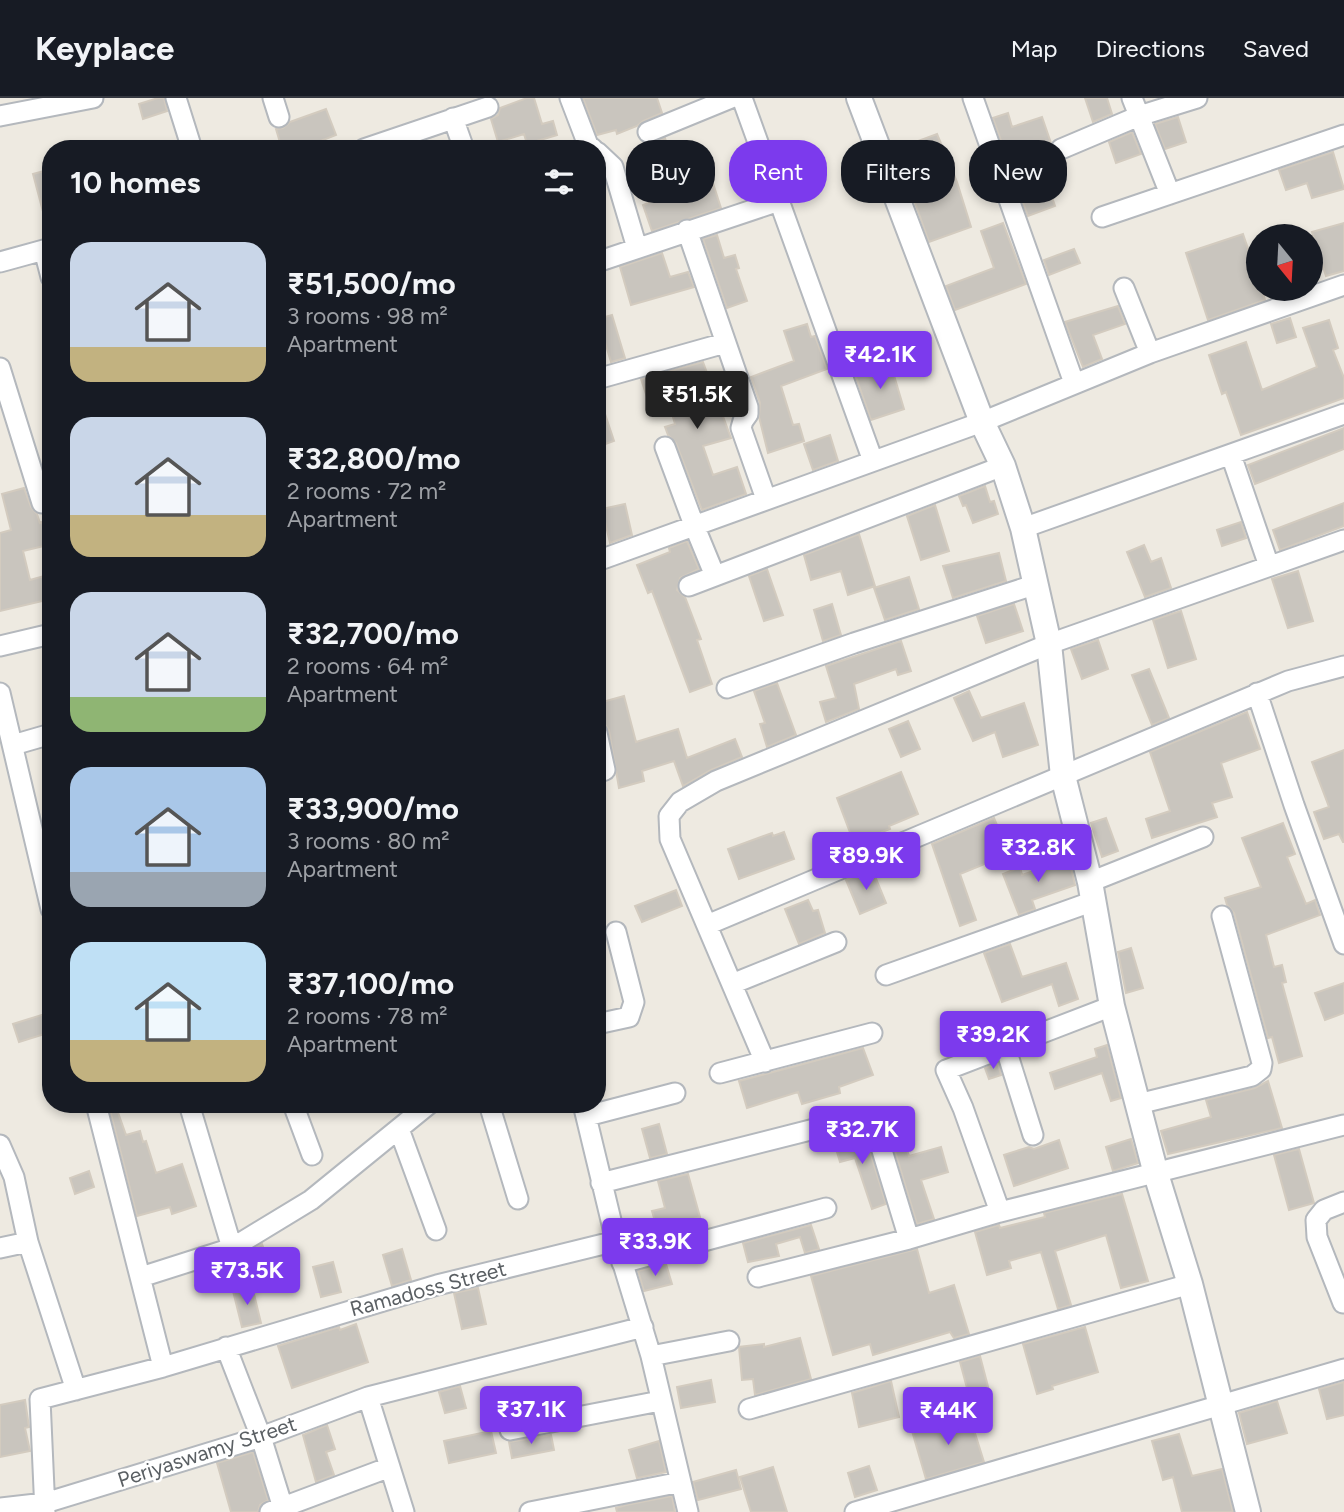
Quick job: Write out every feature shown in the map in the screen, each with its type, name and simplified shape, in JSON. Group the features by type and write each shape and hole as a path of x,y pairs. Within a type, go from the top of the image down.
{"street":[{"path":"0,116 93,98"},
{"path":"176,98 189,140"},
{"path":"273,98 279,117"},
{"path":"570,98 586,140"},
{"path":"648,132 731,98"},
{"path":"742,98 757,140"},
{"path":"859,98 982,422 1003,466 1023,528 1049,644 1063,776 1092,891 1112,1006 1156,1174 1190,1284 1248,1512"},
{"path":"973,98 1074,383"},
{"path":"1067,146 1136,107 1197,98"},
{"path":"391,140 488,107"},
{"path":"1136,107 1170,194"},
{"path":"453,118 461,140"},
{"path":"1102,218 1344,135"},
{"path":"606,160 613,167 637,248"},
{"path":"606,259 773,203"},
{"path":"780,203 873,461"},
{"path":"687,230 748,407 748,414 741,428 766,499"},
{"path":"0,262 42,250"},
{"path":"606,558 982,422 1150,353 1344,285"},
{"path":"1124,288 1150,353"},
{"path":"606,376 725,343"},
{"path":"0,369 42,503"},
{"path":"1023,528 1344,414"},
{"path":"665,447 715,576"},
{"path":"1231,455 1269,566"},
{"path":"689,586 1003,466"},
{"path":"765,1062 670,839 669,816 680,802 716,781 1049,644 1344,540"},
{"path":"727,688 854,643 1037,584"},
{"path":"0,646 42,637"},
{"path":"707,925 1257,693 1288,681 1344,666"},
{"path":"0,693 42,854"},
{"path":"1257,693 1344,944"},
{"path":"13,745 42,737"},
{"path":"886,975 1092,891 1203,837"},
{"path":"1138,1104 1252,1076 1261,1069 1262,1063 1222,916"},
{"path":"606,1022 629,1017 634,1002 616,932"},
{"path":"732,984 836,942"},
{"path":"1000,1212 963,1108 946,1070 1112,1006"},
{"path":"720,1073 872,1033"},
{"path":"1005,1046 1033,1135"},
{"path":"606,1106 675,1093"},
{"path":"100,1113 163,1367"},
{"path":"192,1113 232,1248"},
{"path":"296,1113 312,1155"},
{"path":"141,1277 232,1248 311,1200 418,1113"},
{"path":"492,1113 518,1199"},
{"path":"586,1113 615,1241 651,1356 688,1512"},
{"path":"601,1182 842,1122 867,1120 877,1134 909,1239"},
{"path":"758,1277 909,1239 1000,1212 1344,1125"},
{"path":"399,1129 436,1230"},
{"path":"0,1145 13,1177 28,1242 76,1390"},
{"path":"1343,1303 1317,1237 1316,1220 1324,1210 1344,1202"},
{"path":"622,1263 826,1208"},
{"name":"Ramadoss Street","path":"45,1507 40,1399 163,1367 438,1285 615,1241"},
{"path":"0,1248 28,1242"},
{"path":"749,1409 1190,1284"},
{"name":"Periyaswamy Street","path":"0,1508 45,1507 261,1437 368,1397 643,1327"},
{"path":"651,1356 729,1341"},
{"path":"226,1347 261,1437 277,1510 390,1467"},
{"path":"855,1512 1344,1369"},
{"path":"368,1397 404,1512"},
{"path":"510,1430 660,1401"},
{"path":"530,1512 681,1482"}],"building":[{"path":"164,98 167,111 143,119 139,104"},
{"path":"534,98 542,124 553,121 557,135 540,140 526,140 524,134 497,140 491,119 498,115 500,108"},
{"path":"583,98 657,98 662,113 617,134 616,130 597,135"},
{"path":"1085,98 1107,98 1112,114 1093,122"},
{"path":"326,109 336,135 323,140 279,140 276,129 283,128 290,122"},
{"path":"1008,113 1012,127 1042,117 1050,140 1001,140 993,118"},
{"path":"1178,117 1186,142 1165,149 1155,124"},
{"path":"1132,132 1141,154 1116,163 1109,142"},
{"path":"937,134 940,140 921,140"},
{"path":"1333,152 1344,189 1312,198 1307,183 1286,190 1279,170"},
{"path":"42,172 42,208 33,174"},
{"path":"955,177 971,227 929,242 915,203 955,203"},
{"path":"715,189 721,208 652,231 643,205 715,203"},
{"path":"1023,203 1054,203 1055,206 1028,216"},
{"path":"1003,223 1026,284 955,310 946,286 994,268 981,231"},
{"path":"1344,223 1344,271 1326,276 1323,267 1323,229"},
{"path":"1243,234 1246,243 1246,301 1262,301 1208,320 1186,253"},
{"path":"717,235 724,258 735,255 739,268 736,269 747,301 727,308 703,239"},
{"path":"1074,249 1080,263 1049,275 1044,260"},
{"path":"662,253 670,277 688,272 694,287 631,305 620,267"},
{"path":"1118,306 1125,324 1093,335 1102,359 1083,367 1065,322"},
{"path":"612,315 625,358 611,362 606,345 606,317"},
{"path":"1290,318 1296,337 1277,343 1271,324"},
{"path":"1329,320 1338,348 1333,350 1344,378 1344,398 1241,435 1226,392 1222,394 1209,355 1246,342 1262,390 1317,367 1303,328"},
{"path":"807,324 811,337 815,336 827,369 781,386 793,425 799,424 804,441 768,453 759,417 760,403 751,377 794,361 784,331"},
{"path":"703,362 731,438 703,446 713,475 737,467 746,494 702,510 676,443 665,427 675,424 665,390 647,397 641,379"},
{"path":"890,362 904,409 871,420 855,374"},
{"path":"606,417 614,441 606,444"},
{"path":"1344,428 1344,449 1255,484 1248,465"},
{"path":"830,435 838,461 813,470 804,444"},
{"path":"985,486 990,502 994,501 998,514 973,523 959,496"},
{"path":"24,488 31,507 40,523 42,522 42,546 23,551 30,580 42,577 42,601 0,611 0,533 11,530 2,494"},
{"path":"1344,503 1344,526 1280,550 1273,530"},
{"path":"625,504 632,535 610,543 606,508"},
{"path":"935,505 949,551 921,560 907,516"},
{"path":"1241,522 1246,538 1222,546 1217,530"},
{"path":"859,534 875,586 848,595 841,571 811,580 804,555"},
{"path":"687,541 699,569 680,578 677,590 685,597 701,639 697,640 712,684 690,692 652,591 648,593 637,565 670,552 669,548"},
{"path":"1144,545 1151,562 1161,558 1171,588 1145,597 1127,552"},
{"path":"999,553 1006,581 953,598 943,566"},
{"path":"767,569 783,615 764,621 749,576"},
{"path":"1298,571 1313,621 1288,628 1272,579"},
{"path":"909,577 919,609 885,620 874,588"},
{"path":"832,604 841,635 823,641 814,610"},
{"path":"1014,604 1023,631 986,643 977,616"},
{"path":"1181,611 1196,659 1168,668 1153,620"},
{"path":"1098,640 1108,669 1082,679 1071,649"},
{"path":"901,641 911,671 898,675 896,669 854,684 859,709 826,722 820,702 836,698 826,666"},
{"path":"1149,669 1169,718 1152,725 1132,675"},
{"path":"777,683 796,735 767,747 760,724 765,723 754,691"},
{"path":"969,691 981,718 1024,703 1038,745 1003,757 995,732 973,741 954,698"},
{"path":"624,696 636,742 678,729 687,758 735,739 742,757 683,786 674,761 642,771 644,781 619,788 606,726 606,701"},
{"path":"1247,712 1260,749 1221,763 1232,797 1212,803 1217,817 1152,838 1146,819 1170,811 1150,752"},
{"path":"908,721 920,749 901,757 889,729"},
{"path":"1344,750 1343,842 1339,834 1324,839 1314,812 1329,807 1312,762"},
{"path":"901,772 918,814 889,826 890,829 854,843 837,798"},
{"path":"994,818 1009,854 960,874 976,920 960,926 932,844"},
{"path":"1106,818 1118,851 1102,857 1091,823"},
{"path":"1283,823 1295,854 1287,857 1306,904 1315,900 1320,915 1266,935 1274,967 1282,965 1286,982 1282,983 1302,1056 1279,1063 1272,1037 1268,1038 1234,913 1225,898 1261,887 1242,838"},
{"path":"784,832 794,859 739,879 728,849 772,833 773,836"},
{"path":"1069,859 1075,885 1032,900 1035,909 1019,915 1003,874 1020,867 1022,875"},
{"path":"872,869 886,903 860,914 846,880"},
{"path":"676,890 682,906 642,922 635,906"},
{"path":"808,900 813,911 818,910 825,933 799,944 785,909"},
{"path":"1010,944 1022,977 1066,963 1078,999 1059,1006 1052,984 1002,1002 984,953"},
{"path":"1131,948 1143,988 1126,993 1118,952"},
{"path":"1344,983 1344,1013 1325,1020 1315,993"},
{"path":"42,1015 42,1035 19,1042 13,1024"},
{"path":"1107,1045 1121,1098 1111,1101 1102,1073 1055,1089 1050,1073 1097,1057 1095,1049"},
{"path":"863,1048 873,1075 839,1087 840,1093 802,1104 798,1092 747,1108 739,1081"},
{"path":"998,1063 1001,1075 989,1079 985,1068"},
{"path":"1268,1081 1282,1128 1168,1154 1161,1131 1211,1117 1206,1100 1255,1088"},
{"path":"111,1113 118,1113 126,1135 140,1131 156,1173 182,1164 196,1206 172,1214 170,1207 137,1216"},
{"path":"659,1124 667,1154 650,1158 642,1129"},
{"path":"862,1134 866,1139 886,1204 872,1209 855,1158 840,1162 834,1142"},
{"path":"1131,1139 1138,1163 1113,1171 1106,1147"},
{"path":"1059,1140 1068,1168 1014,1186 1004,1155 1029,1147 1034,1149"},
{"path":"905,1144 909,1156 941,1147 948,1172 921,1180 934,1219 917,1224 894,1148"},
{"path":"1299,1149 1314,1203 1289,1210 1274,1155"},
{"path":"89,1171 94,1187 75,1194 70,1178"},
{"path":"688,1174 700,1217 679,1223 681,1233 660,1239 652,1211 665,1208 658,1181"},
{"path":"1122,1194 1148,1281 1121,1288 1106,1235 1055,1251 1071,1305 1058,1309 1041,1252 1009,1261 1011,1268 987,1275 975,1232 1045,1217 1044,1213"},
{"path":"811,1225 819,1249 805,1253 800,1237 776,1244 779,1256 748,1262 743,1243"},
{"path":"262,1244 267,1258 245,1266 242,1256"},
{"path":"402,1249 411,1280 392,1286 383,1255"},
{"path":"917,1249 929,1293 954,1285 969,1334 954,1338 950,1332 873,1355 870,1344 833,1355 811,1276"},
{"path":"333,1262 341,1292 321,1297 313,1267"},
{"path":"666,1264 672,1284 644,1291 638,1271"},
{"path":"252,1286 261,1323 242,1327 233,1291"},
{"path":"478,1288 486,1324 462,1329 454,1293"},
{"path":"356,1324 368,1362 292,1388 278,1346"},
{"path":"1085,1327 1098,1372 1052,1386 1053,1389 1037,1394 1023,1344"},
{"path":"800,1338 811,1379 755,1395 753,1379 742,1380 739,1347 764,1344 764,1347"},
{"path":"980,1356 991,1398 971,1403 960,1362"},
{"path":"711,1380 715,1402 681,1408 677,1387"},
{"path":"891,1381 899,1417 859,1427 852,1393"},
{"path":"1344,1382 1344,1415 1327,1419 1319,1389"},
{"path":"460,1386 466,1408 445,1413 439,1392"},
{"path":"25,1400 29,1427 25,1428 30,1451 0,1457 0,1405"},
{"path":"1277,1401 1287,1433 1247,1444 1239,1413"},
{"path":"969,1414 984,1462 926,1479 912,1431"},
{"path":"327,1425 335,1449 326,1452 334,1475 316,1482 303,1435"},
{"path":"491,1431 496,1453 449,1463 444,1441"},
{"path":"1179,1434 1192,1476 1222,1469 1233,1512 1182,1512 1173,1477 1163,1480 1152,1441"},
{"path":"551,1435 554,1450 512,1458 509,1442"},
{"path":"659,1441 666,1472 637,1478 629,1450"},
{"path":"253,1452 268,1500 260,1505 258,1512 231,1512 217,1463"},
{"path":"869,1466 877,1490 855,1497 848,1473"},
{"path":"773,1467 787,1512 751,1512 740,1477"},
{"path":"736,1470 741,1489 698,1500 693,1482"},
{"path":"672,1496 675,1512 617,1512 616,1508 626,1505"}]}
